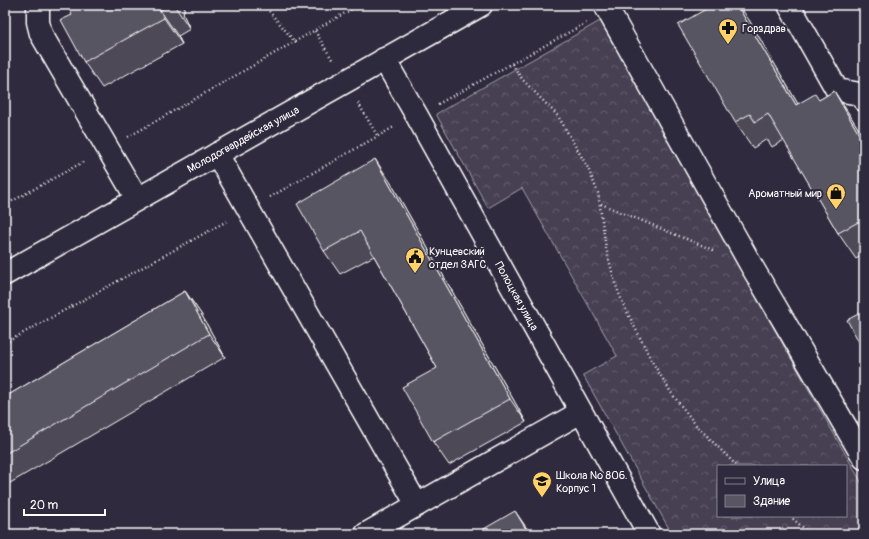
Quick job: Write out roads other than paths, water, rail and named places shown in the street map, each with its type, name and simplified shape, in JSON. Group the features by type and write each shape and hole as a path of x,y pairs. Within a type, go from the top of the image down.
{"street":[{"path":"38,5 38,22 41,34 137,199"},
{"name":"Молодогвардейская улица","path":"5,274 481,5"},
{"path":"789,5 837,90 860,94 864,100"},
{"path":"606,8 751,265 864,458"},
{"name":"Полоцкая улица","path":"384,59 649,534"},
{"path":"217,154 417,505"},
{"path":"366,534 581,412"}],"place":[{"name":"Горздрав","path":"728,45"},
{"name":"Ароматный мир","path":"836,210"},
{"name":"Кунцевский отдел ЗАГС","path":"415,274"},
{"name":"Школа № 806. Корпус 1","path":"542,498"}]}
